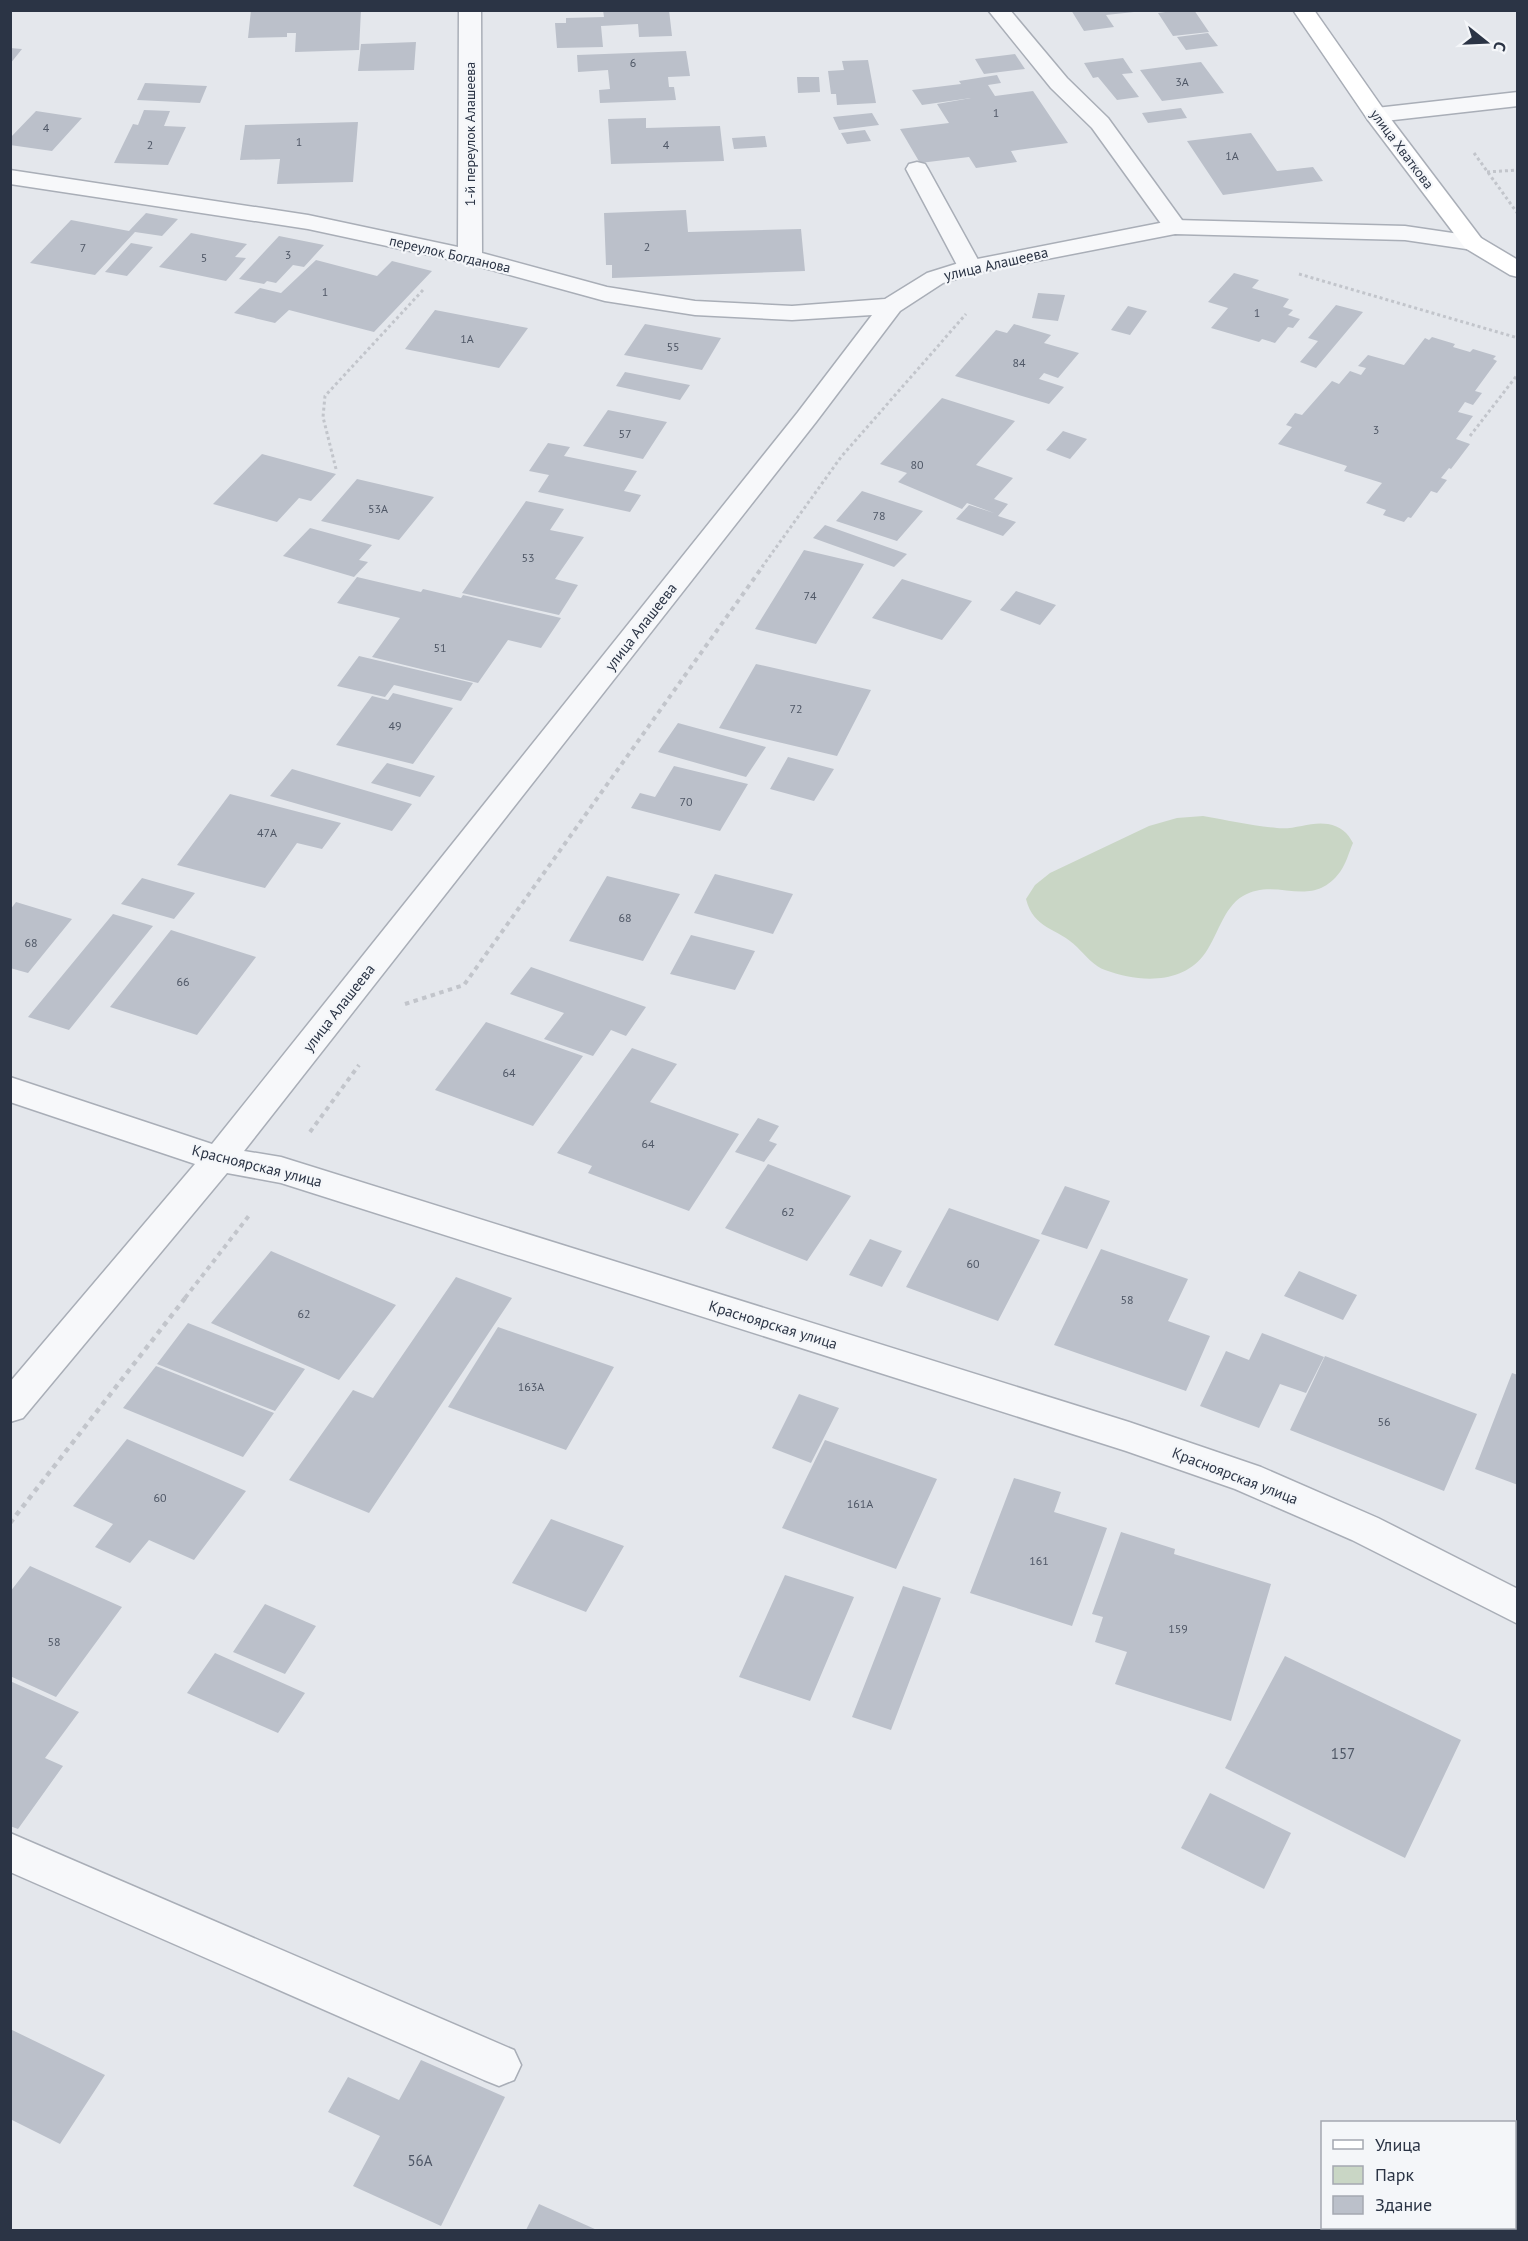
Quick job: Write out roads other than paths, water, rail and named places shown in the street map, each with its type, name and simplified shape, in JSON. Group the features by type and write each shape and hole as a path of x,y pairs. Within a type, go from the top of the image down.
{"main road":[{"name":"улица Хваткова","path":"1303,10 1376,115 1473,243 1518,270"}],"street":[{"name":"1-й переулок Алашеева","path":"463,255 470,10"},
{"path":"998,10 1059,83 1100,123 1175,227"},
{"path":"1376,115 1518,99"},
{"path":"916,169 970,267"},
{"name":"переулок Богданова","path":"10,177 308,222 463,255 605,294 694,308 792,313 891,306"},
{"name":"улица Алашеева","path":"10,1408 219,1159 807,417 891,306 935,278 970,267 1175,227 1405,233 1473,243"},
{"name":"Красноярская улица","path":"10,1089 219,1159 281,1170 1129,1437 1248,1478 1365,1529 1518,1608"},
{"path":"10,1852 499,2065"}]}
